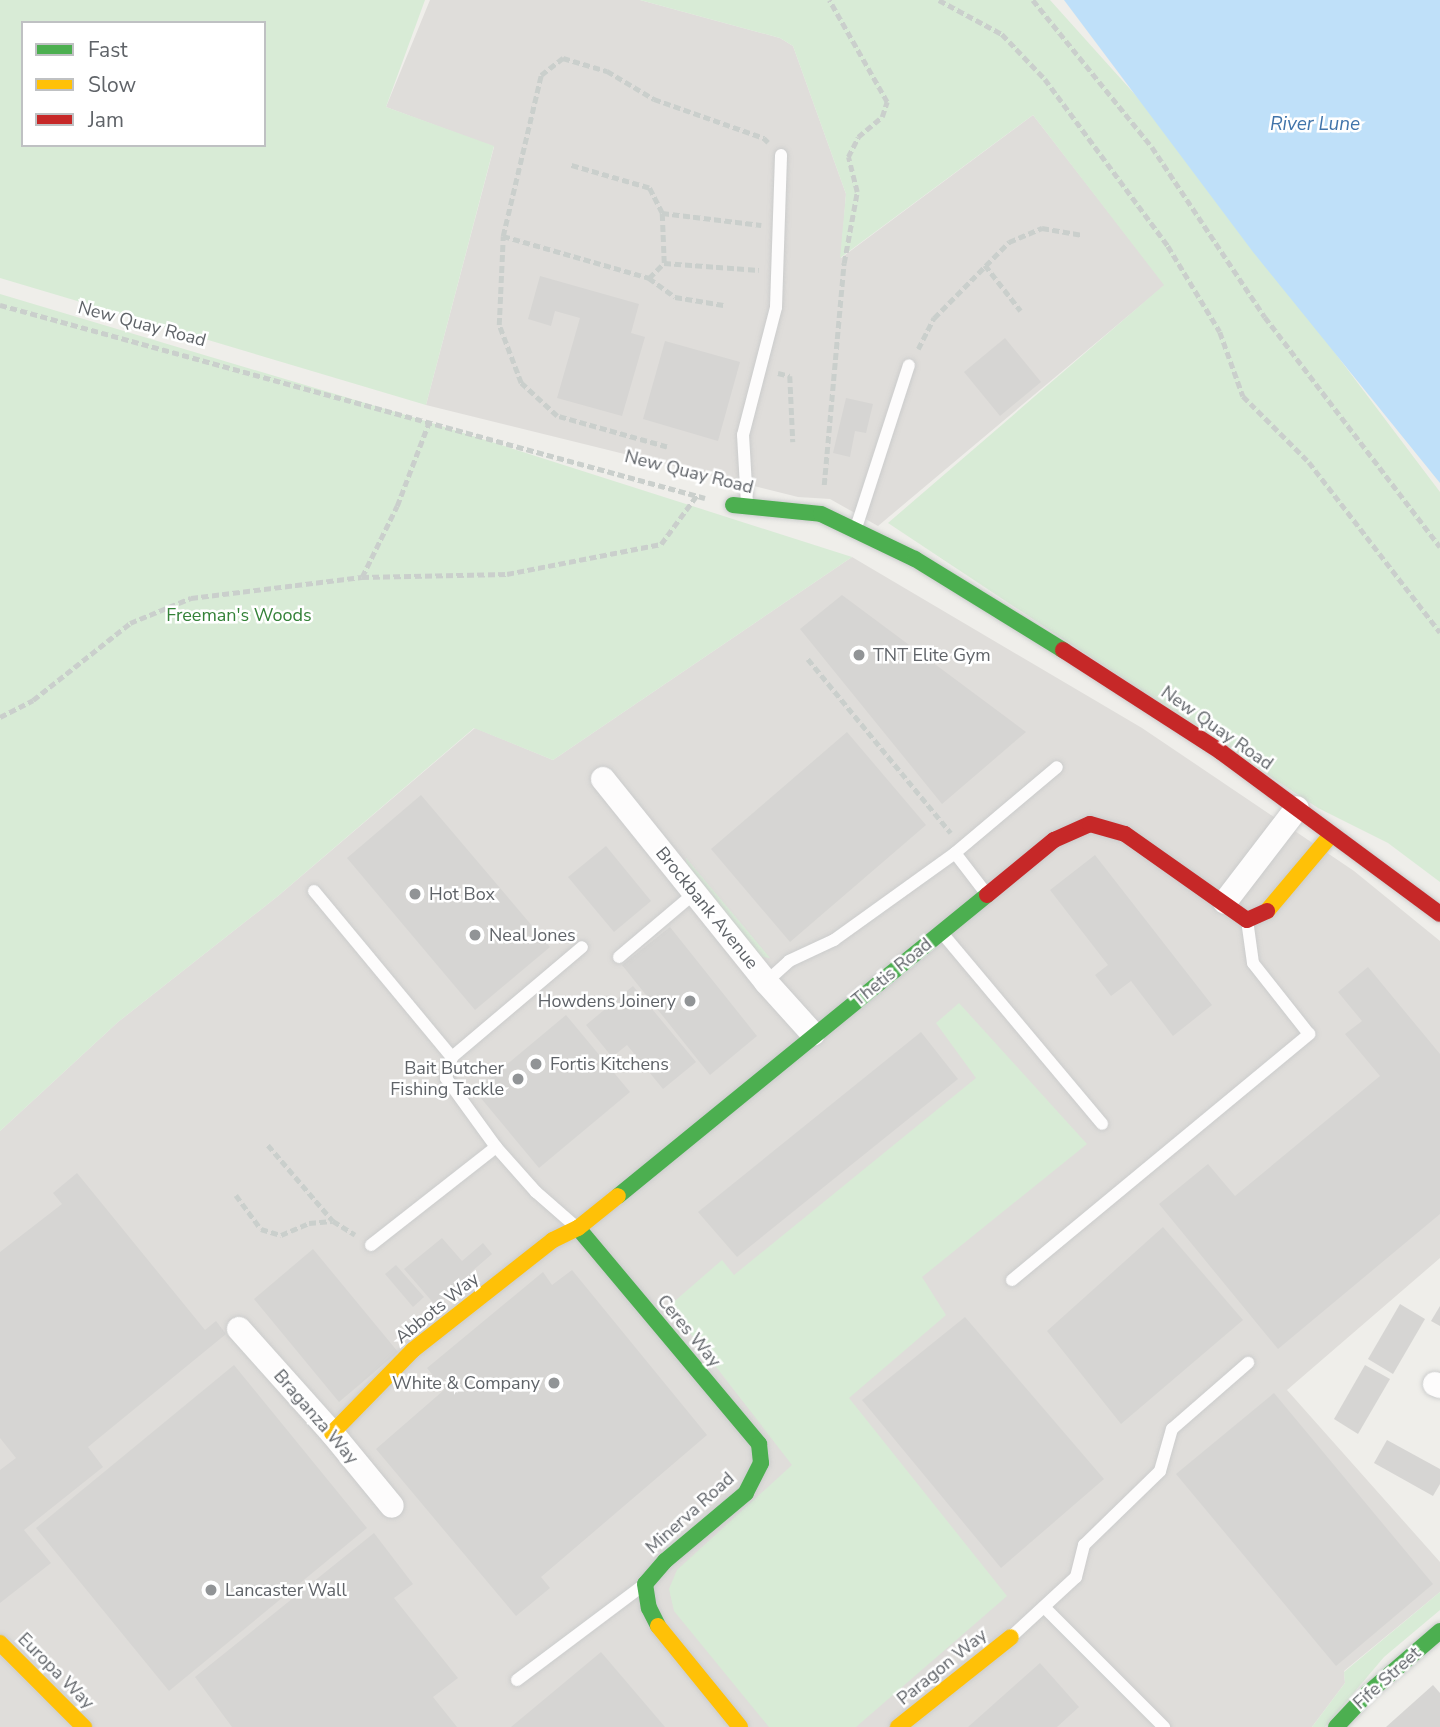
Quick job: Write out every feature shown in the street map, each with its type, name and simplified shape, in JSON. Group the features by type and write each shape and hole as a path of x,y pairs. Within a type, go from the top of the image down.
{"street":[{"name":"New Quay Road","path":"740,507 821,514 915,559 1041,635 1221,752 1440,914"},
{"name":"Brockbank Avenue","path":"603,779 766,982 813,1034"},
{"path":"1225,902 1297,808"},
{"name":"Thetis Road","path":"578,1228 1054,839 1090,824 1125,834 1247,920"},
{"path":"1247,920 1268,910 1331,835"},
{"name":"Abbots Way","path":"332,1433 413,1350 553,1240 578,1228"},
{"name":"Ceres Way","path":"578,1228 759,1444 761,1462"},
{"name":"Braganza Way","path":"239,1329 332,1433 391,1506"},
{"name":"Minerva Road","path":"645,1584 665,1561 746,1493 761,1462"},
{"path":"645,1584 649,1608 658,1626 740,1727"},
{"name":"Fife Street","path":"1336,1727 1368,1693 1440,1631"},
{"name":"Paragon Way","path":"898,1727 922,1715 1011,1637"},
{"name":"Europa Way","path":"0,1643 84,1727"}],"lane":[{"path":"740,507 743,435 776,307 781,155"},
{"path":"855,530 909,365"},
{"path":"766,982 789,961 834,940 959,850 1057,767"},
{"path":"959,850 987,895"},
{"path":"314,891 452,1057"},
{"path":"619,957 696,892"},
{"path":"1012,1280 1308,1034 1253,963 1247,920"},
{"path":"941,933 1102,1124"},
{"path":"578,1228 536,1192 496,1147 446,1078 452,1057 582,947"},
{"path":"371,1245 496,1147"},
{"path":"1011,1637 1076,1577 1084,1545 1160,1471 1172,1429 1248,1363"},
{"path":"517,1680 645,1584"},
{"path":"1044,1607 1164,1727"}],"path":[{"path":"821,514 844,263 857,192 848,157 858,137 882,117 887,102 829,0"},
{"path":"939,0 1002,34 1058,95 1168,246 1220,332 1243,396 1309,462 1440,632"},
{"path":"1033,0 1152,148 1265,317 1440,548"},
{"path":"667,447 557,416 521,383 499,325 503,236 541,75 563,58 607,71 654,99 764,138 781,155"},
{"path":"570,165 649,188 662,213 664,263 649,278"},
{"path":"662,213 779,227"},
{"path":"909,365 934,318 1009,242 1042,228 1082,235"},
{"path":"503,236 649,278 675,297 723,305"},
{"path":"664,263 778,271"},
{"path":"985,265 1021,312"},
{"name":"New Quay Road","path":"0,305 740,507"},
{"path":"761,368 790,376 793,442"},
{"path":"362,577 397,506 429,422"},
{"path":"0,717 33,701 130,623 191,598 362,577 507,574 661,544 697,495"},
{"path":"808,659 959,850"},
{"path":"268,1145 332,1221 371,1245"},
{"path":"236,1195 261,1229 281,1235 309,1223 332,1221"}],"shaded area":[{"path":"430,0 640,0 780,38 793,46 846,194 841,258 1033,115 1165,285 878,526 830,499 798,497 426,405 494,147 386,107"},
{"path":"852,557 1142,728 1354,871 1440,941 1440,1258 1287,1390 1440,1562 1440,1592 1344,1671 1345,1683 1312,1727 0,1727 0,1131 118,1022 278,896 475,728 553,760"}],"green space":[{"path":"0,0 425,0 386,107 494,146 426,405 0,278"},
{"path":"640,0 1050,0 1139,99 1252,243 1440,492 1440,882 1388,843 1318,808 888,523 1164,285 1033,115 840,258 846,194 793,46 780,38"},
{"name":"Freeman's Woods","path":"0,294 429,422 852,557 553,760 474,728 278,896 118,1022 0,1131"},
{"path":"686,858 770,958 761,957 687,869"},
{"path":"959,1003 1087,1144 922,1277 946,1315 849,1398 1007,1596 856,1727 769,1727 674,1611 669,1589 677,1570 792,1465 669,1306 722,1260 734,1275 976,1078 936,1023"},
{"path":"1440,1592 1440,1610 1384,1657 1325,1727 1312,1727 1345,1683 1344,1672"}],"water":[{"name":"River Lune","path":"1064,0 1440,0 1440,483 1253,252"}],"building":[{"path":"540,276 639,304 631,333 645,337 622,416 557,398 580,318 555,311 551,326 528,319"},
{"path":"1005,338 1041,382 1000,416 964,372"},
{"path":"665,341 740,362 718,441 643,419"},
{"path":"846,398 873,404 866,433 855,431 850,457 833,453"},
{"path":"842,595 1026,732 942,804 800,629"},
{"path":"847,732 926,825 790,942 711,849"},
{"path":"421,795 550,947 475,1010 347,858"},
{"path":"606,846 651,901 614,932 568,877"},
{"path":"1095,855 1212,1005 1173,1036 1131,981 1111,996 1095,975 1108,965 1050,890"},
{"name":"Howdens Joinery","path":"670,927 757,1036 710,1075 622,965"},
{"path":"1368,967 1440,1054 1440,1214 1278,1349 1159,1204 1208,1164 1235,1196 1380,1076 1345,1034 1362,1021 1338,992"},
{"path":"633,986 696,1062 663,1089 627,1045 612,1057 586,1025"},
{"path":"566,1015 630,1092 539,1168 475,1091"},
{"path":"921,1032 958,1079 737,1257 698,1212"},
{"path":"77,1173 205,1330 216,1321 226,1334 88,1447 103,1467 24,1530 51,1563 0,1603 0,1470 16,1458 0,1438 0,1252 62,1204 53,1193"},
{"path":"1163,1227 1243,1320 1121,1424 1047,1331"},
{"path":"442,1238 462,1261 483,1243 492,1254 471,1272 474,1275 436,1306 404,1269"},
{"path":"313,1249 398,1352 339,1402 254,1299"},
{"path":"396,1265 424,1297 413,1307 385,1274"},
{"path":"572,1270 707,1435 541,1577 550,1588 516,1616 376,1449 444,1390 427,1368 543,1272 552,1285"},
{"path":"1400,1304 1425,1319 1393,1374 1368,1359"},
{"path":"1440,1306 1440,1326 1431,1321"},
{"path":"965,1317 1104,1479 1001,1568 862,1400"},
{"path":"234,1365 367,1528 169,1691 36,1528"},
{"path":"1365,1365 1390,1379 1358,1434 1334,1419"},
{"path":"1274,1393 1433,1584 1336,1666 1176,1474"},
{"path":"1387,1440 1440,1469 1440,1484 1433,1496 1374,1463"},
{"path":"374,1533 413,1584 394,1598 458,1678 433,1697 457,1727 232,1727 195,1677"},
{"path":"601,1652 665,1727 511,1727"},
{"path":"1040,1663 1079,1707 1057,1727 968,1727"},
{"path":"1433,1685 1440,1693 1440,1727 1386,1727"}],"traffic: fast":[{"path":"733,505 821,514 915,559 1063,650"},
{"path":"618,1196 987,895"},
{"path":"578,1228 759,1444 761,1463 746,1493 665,1561 645,1584 649,1608 658,1626"},
{"path":"1336,1727 1368,1693 1440,1631"}],"traffic: slow":[{"path":"1267,911 1331,835"},
{"path":"332,1433 413,1350 553,1240 578,1228 618,1196"},
{"path":"658,1626 740,1727"},
{"path":"898,1727 1011,1637"},
{"path":"0,1643 84,1727"}],"traffic: jam":[{"path":"1063,650 1221,752 1440,914"},
{"path":"987,895 1054,840 1090,824 1125,834 1247,920 1267,911"}],"place":[{"name":"TNT Elite Gym","path":"859,655"},
{"name":"Hot Box","path":"415,894"},
{"name":"Neal Jones","path":"475,935"},
{"name":"Howdens Joinery","path":"690,1001"},
{"name":"Fortis Kitchens","path":"536,1064"},
{"name":"Bait Butcher Fishing Tackle","path":"518,1079"},
{"name":"White & Company","path":"554,1383"},
{"name":"Lancaster Wall","path":"211,1590"}]}
